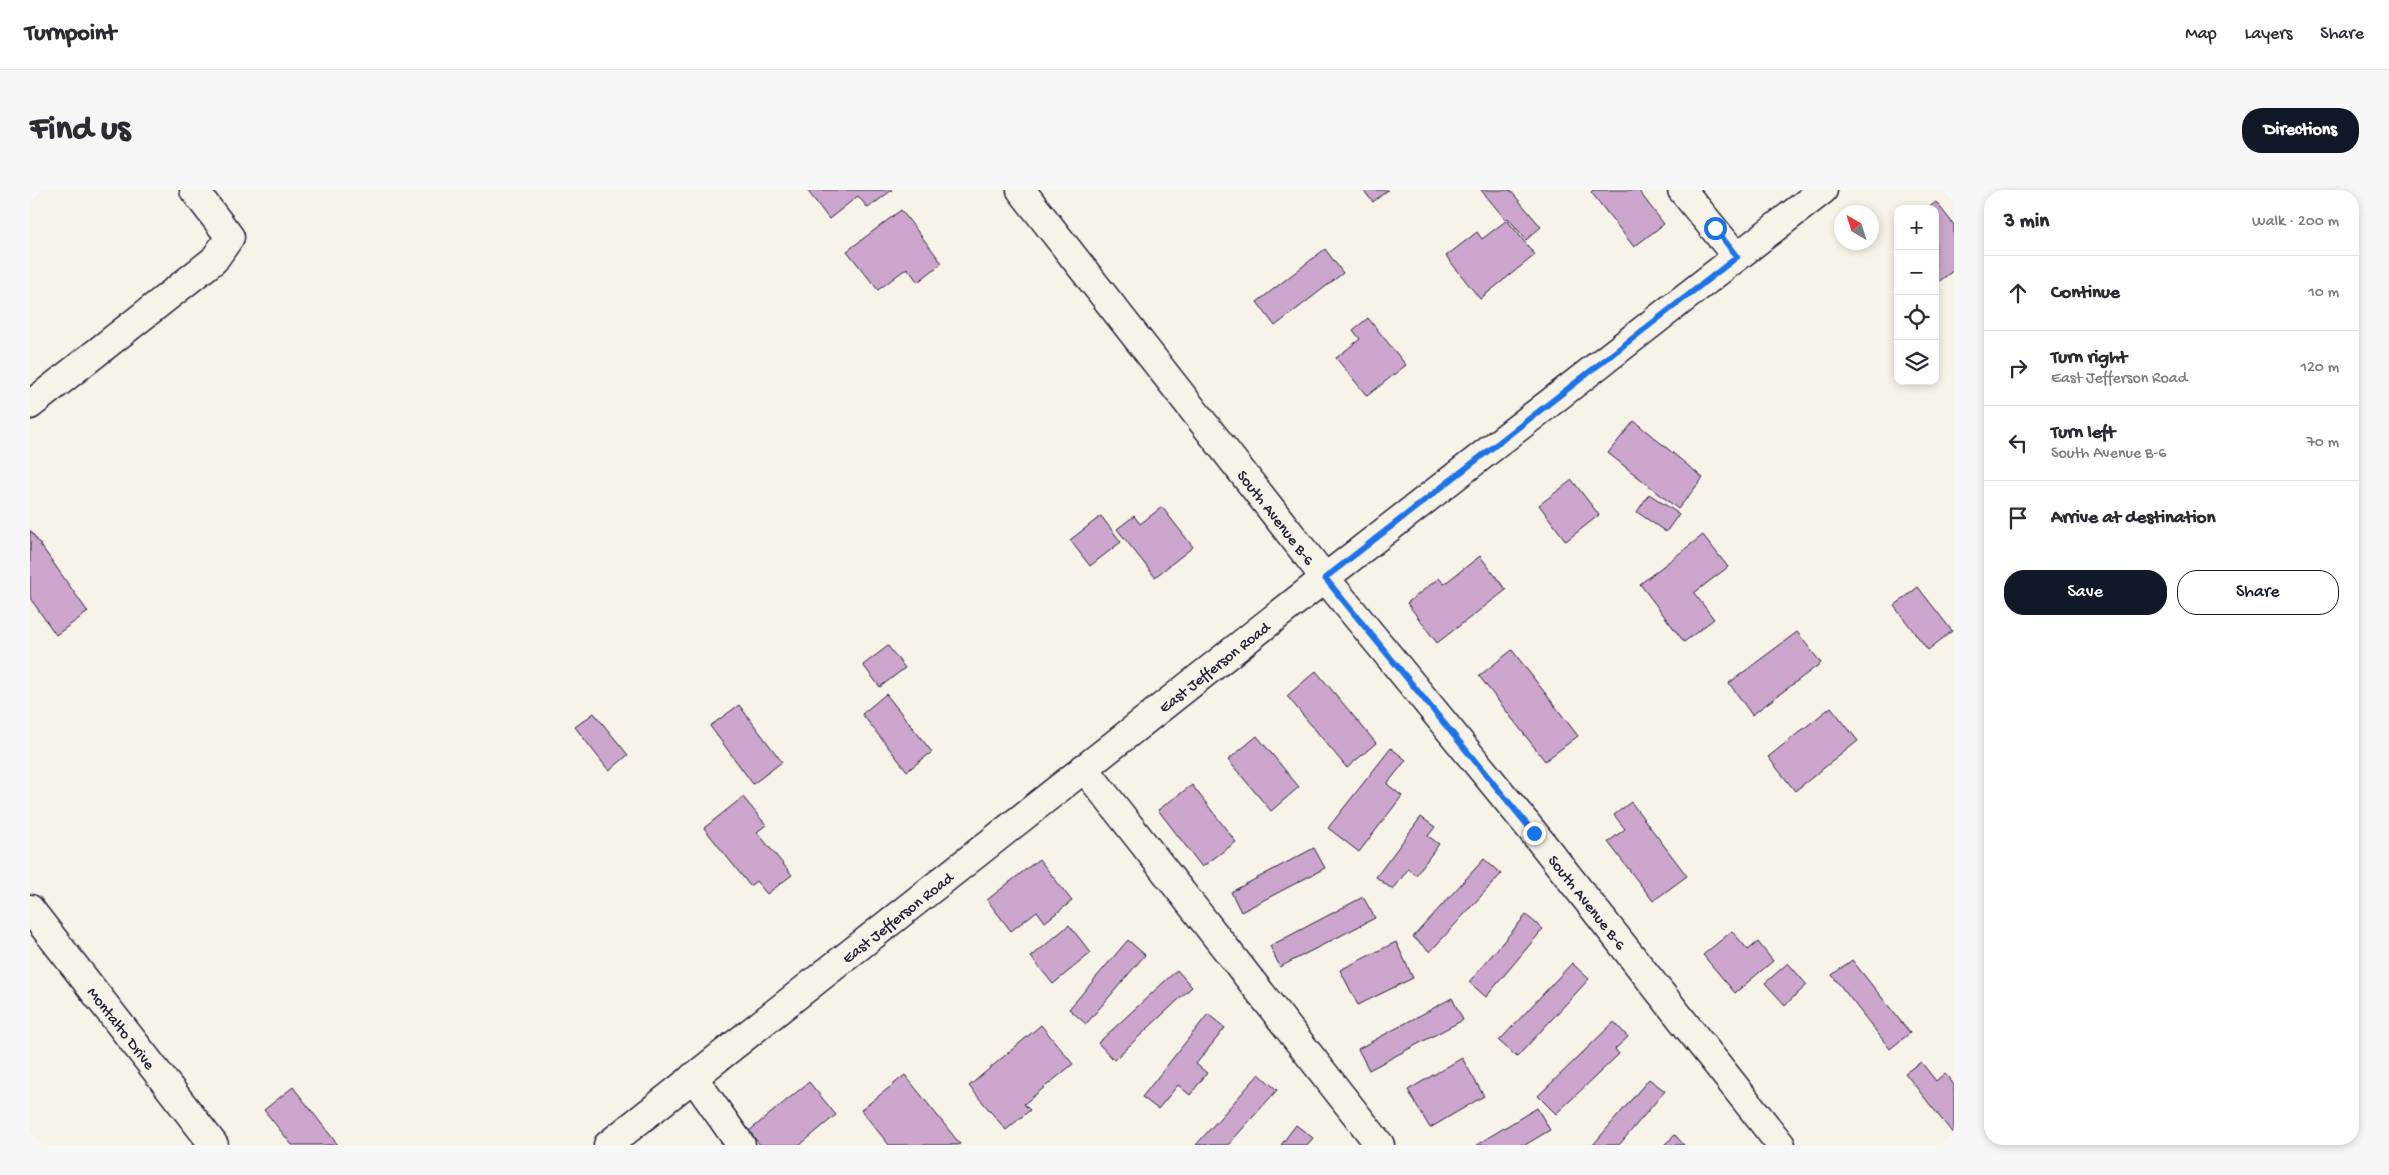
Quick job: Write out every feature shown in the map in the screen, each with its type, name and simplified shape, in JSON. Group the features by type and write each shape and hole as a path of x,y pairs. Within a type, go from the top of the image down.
{"street":[{"path":"30,405 214,260 230,237 194,190"},
{"name":"South Avenue B-6","path":"1021,190 1325,578 1534,833 1781,1145"},
{"path":"1682,190 1702,202 1737,257"},
{"name":"East Jefferson Road","path":"608,1145 1325,578 1823,190"},
{"path":"1084,768 1380,1145"},
{"name":"Montalto Drive","path":"30,909 214,1145"},
{"path":"693,1077 741,1145"}],"building":[{"path":"807,190 892,190 868,208 858,196 829,219"},
{"path":"1363,190 1388,190 1373,202"},
{"path":"1481,190 1510,190 1541,227 1526,240"},
{"path":"1593,190 1638,190 1664,224 1634,247 1591,192"},
{"path":"1939,206 1954,225 1954,270 1939,281"},
{"path":"901,210 942,263 918,282 907,268 878,290 847,251"},
{"path":"1507,220 1535,255 1480,299 1446,256 1477,232 1482,239"},
{"path":"1325,249 1343,273 1275,326 1257,302"},
{"path":"1368,318 1406,365 1367,396 1336,358 1360,339 1353,330"},
{"path":"1634,421 1703,478 1678,509 1608,453"},
{"path":"1572,480 1599,515 1566,541 1539,505"},
{"path":"1649,494 1679,514 1666,532 1637,512"},
{"path":"1162,507 1193,547 1155,577 1117,529 1134,516 1140,524"},
{"path":"1101,516 1121,542 1090,566 1070,540"},
{"path":"30,530 88,612 56,635 30,598"},
{"path":"1703,535 1728,567 1694,593 1714,619 1684,642 1640,584"},
{"path":"1480,556 1506,590 1437,643 1407,603 1439,578 1444,584"},
{"path":"1918,587 1952,631 1928,650 1894,606"},
{"path":"1797,632 1821,663 1752,715 1729,683"},
{"path":"888,646 905,668 880,687 863,665"},
{"path":"1512,650 1578,736 1545,761 1479,676"},
{"path":"1316,671 1376,743 1347,768 1287,696"},
{"path":"886,694 932,752 907,771 862,714"},
{"path":"739,705 782,762 753,784 710,726"},
{"path":"1831,707 1858,741 1795,791 1768,757"},
{"path":"594,713 628,755 609,771 575,727"},
{"path":"1257,736 1299,787 1271,811 1228,760"},
{"path":"1391,748 1406,760 1387,784 1402,796 1359,852 1328,828"},
{"path":"1192,785 1236,842 1202,867 1158,810"},
{"path":"743,797 766,825 757,832 792,875 767,894 756,881 750,886 704,828"},
{"path":"1631,802 1687,876 1653,901 1608,842 1625,829 1614,815"},
{"path":"1421,817 1435,827 1428,836 1439,844 1416,875 1408,869 1393,890 1376,877"},
{"path":"1314,848 1325,868 1241,912 1231,892"},
{"path":"1039,859 1072,901 1045,922 1037,911 1011,931 987,900"},
{"path":"1484,859 1501,874 1430,952 1413,937"},
{"path":"1363,897 1375,918 1280,967 1270,946"},
{"path":"1526,915 1543,929 1486,997 1469,982"},
{"path":"1069,925 1091,953 1053,984 1031,957"},
{"path":"1732,931 1748,950 1758,942 1773,961 1735,993 1703,955"},
{"path":"1128,940 1145,955 1086,1024 1069,1009"},
{"path":"1396,942 1413,978 1358,1005 1340,970"},
{"path":"1852,960 1910,1033 1890,1049 1832,975"},
{"path":"1572,963 1589,979 1517,1057 1499,1041"},
{"path":"1788,963 1807,985 1785,1005 1765,983"},
{"path":"1177,970 1192,987 1114,1060 1098,1043"},
{"path":"1452,998 1463,1020 1369,1070 1358,1049"},
{"path":"1208,1014 1225,1028 1196,1064 1207,1073 1190,1095 1178,1085 1158,1109 1142,1097"},
{"path":"1614,1022 1628,1037 1615,1049 1619,1054 1556,1114 1538,1096"},
{"path":"1041,1025 1073,1064 1024,1104 1030,1110 1006,1130 969,1086"},
{"path":"1462,1058 1484,1096 1430,1128 1408,1090"},
{"path":"1921,1062 1936,1081 1945,1073 1954,1085 1954,1135 1905,1073"},
{"path":"1259,1074 1277,1090 1228,1145 1196,1145"},
{"path":"905,1075 960,1144 889,1145 861,1110"},
{"path":"1649,1079 1665,1091 1619,1145 1593,1145"},
{"path":"809,1082 836,1115 800,1145 760,1145 749,1131"},
{"path":"293,1087 338,1145 292,1145 264,1110"},
{"path":"1537,1108 1550,1130 1525,1145 1476,1145"},
{"path":"1296,1125 1313,1138 1307,1145 1281,1145"},
{"path":"1675,1135 1684,1145 1664,1145"}],"route":[{"path":"1534,833 1325,578 1737,257 1715,228"}]}
